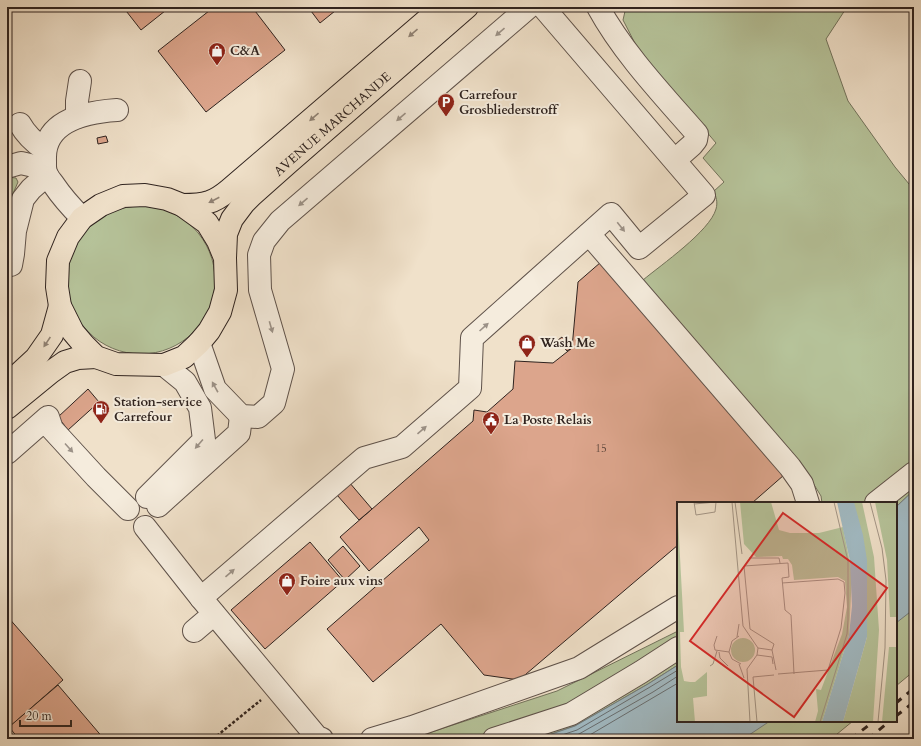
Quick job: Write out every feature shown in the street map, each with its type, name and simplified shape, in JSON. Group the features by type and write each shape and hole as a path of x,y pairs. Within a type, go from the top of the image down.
{"main road":[{"name":"AVENUE MARCHANDE","path":"182,205 209,202 229,190 442,7"},
{"name":"AVENUE MARCHANDE","path":"7,408 65,362 78,358 96,357 116,364 164,365 184,356 199,343 209,331 220,312 226,290 224,258 226,234 232,219 252,195 467,7"},
{"name":"AVENUE MARCHANDE","path":"96,357 73,332 60,306 57,287 58,262 68,237 82,218 101,204 123,196 145,195 167,199 182,205 207,223 218,241 224,258"},
{"name":"AVENUE MARCHANDE","path":"7,385 36,358 52,335 60,306"}],"street":[{"path":"199,343 215,389 241,416 258,417 274,403 283,369 260,290 259,255 264,241 280,222 529,7"},
{"path":"194,631 207,606 269,540 364,458 402,447 470,388 472,338 611,214 639,248 704,195 543,7"},
{"path":"598,7 625,49 697,134 696,140 692,145 675,160"},
{"path":"77,117 77,101 80,81"},
{"path":"10,265 13,254 15,230 23,199 31,189 45,163 50,136 62,124 77,117 103,111 117,110"},
{"path":"20,124 34,142 60,194 82,218"},
{"path":"7,167 21,163 34,166 45,163"},
{"path":"589,234 790,467 802,484 808,502"},
{"path":"152,502 204,440 200,408 185,382 164,365"},
{"path":"152,502 239,433 241,416"},
{"path":"7,453 48,417 52,429 128,509"},
{"path":"877,502 914,473"},
{"path":"142,497 152,502 159,511 157,520 150,526 145,527 136,526 132,523 128,514 130,504 137,498 142,497"},
{"path":"145,527 207,606 317,737 322,739"},
{"path":"372,739 579,668 677,608"},
{"path":"494,739 571,714 677,649"}],"path":[{"path":"213,739 276,688"}],"green space":[{"path":"626,7 847,7 826,39 848,101 895,167 914,190 914,490 897,506 897,502 822,502 821,496 808,475 643,280 684,247 705,227 712,218 716,209 717,202 714,191 724,182 703,158 716,143 640,53 623,20"},
{"path":"7,177 16,178 18,182 7,213"},
{"path":"134,206 148,206 162,209 176,215 188,223 198,233 206,245 212,259 215,280 214,294 206,315 198,327 188,337 176,345 162,351 148,354 134,354 120,351 106,345 94,337 84,327 76,315 70,301 67,287 67,273 70,259 76,245 84,233 94,223 106,215 120,209"},
{"path":"914,606 914,671 897,685 897,618"},
{"path":"677,631 677,666 575,726 537,739 410,739 557,691"},
{"path":"756,722 852,722 831,739 732,739"}],"water":[{"path":"914,490 914,609 897,622 897,506"},
{"path":"677,666 677,722 768,722 743,739 537,739 575,726"}],"building":[{"path":"123,7 170,7 141,30"},
{"name":"C&A","path":"214,7 252,7 285,50 206,112 158,51"},
{"path":"308,7 340,7 320,23"},
{"path":"106,136 108,142 98,144 97,138"},
{"path":"601,262 784,475 753,502 677,502 677,546 519,680 484,675 441,624 373,682 327,629 429,540 419,527 369,571 340,537 473,421 474,410 487,412 513,389 515,361 553,363 572,348 578,282"},
{"path":"562,337 572,348 567,351 558,340"},
{"path":"88,389 99,402 68,430 58,417"},
{"path":"349,482 372,509 359,520 337,495"},
{"name":"Foire aux vins","path":"310,542 343,581 265,649 231,610"},
{"path":"343,546 360,566 345,580 328,560"},
{"path":"7,616 63,680 7,729"},
{"path":"58,685 104,739 19,739 9,727"}],"railway":[{"path":"897,702 914,688"},
{"path":"897,715 914,702"},
{"path":"851,739 873,722"},
{"path":"868,739 889,722"}],"place":[{"name":"C&A","path":"217,66"},
{"name":"Carrefour Grosbliederstroff","path":"446,117"},
{"name":"Wash Me","path":"527,358"},
{"name":"Station-service Carrefour","path":"101,424"},
{"name":"La Poste Relais","path":"491,435"},
{"name":"Foire aux vins","path":"287,596"}]}
